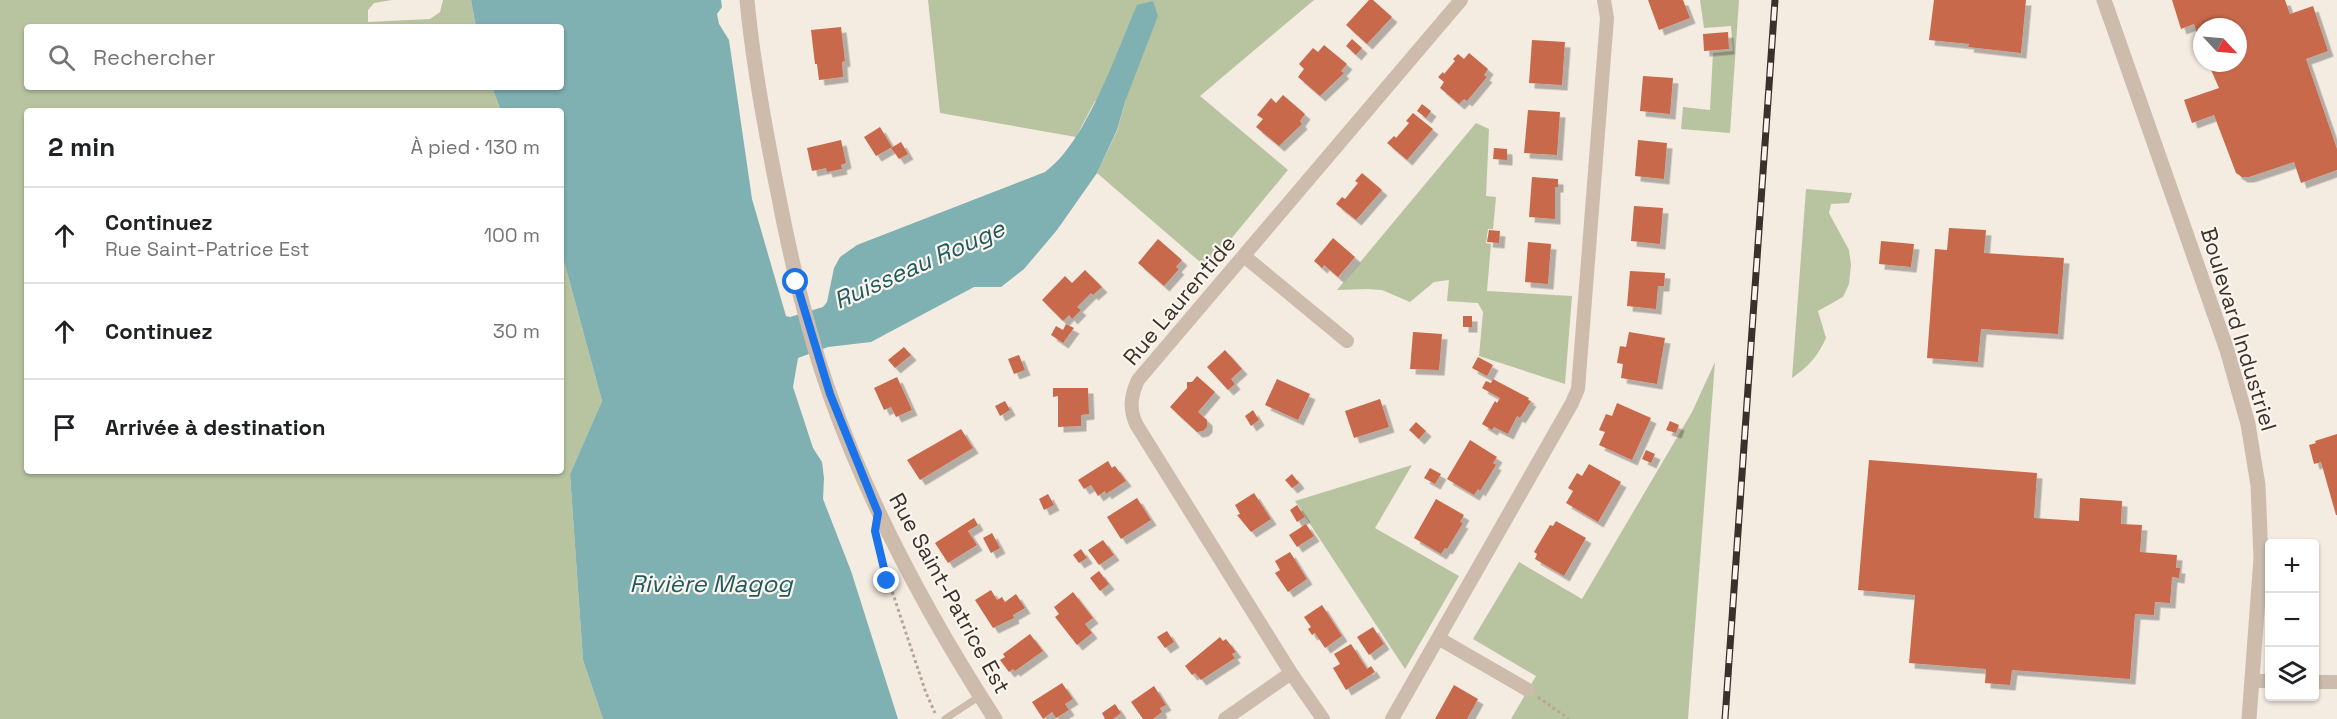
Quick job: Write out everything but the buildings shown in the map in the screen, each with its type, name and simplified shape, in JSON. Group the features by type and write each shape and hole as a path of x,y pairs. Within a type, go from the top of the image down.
{"street":[{"name":"Rue Saint-Patrice Est","path":"747,0 764,123 788,242 804,309 846,437 878,513 935,621 995,719"},
{"name":"Rue Laurentide","path":"1323,719 1291,673 1136,424 1131,409 1132,394 1138,380 1461,0"},
{"path":"1392,719 1578,389 1607,18 1604,0"},
{"name":"Boulevard Industriel","path":"2104,0 2227,350 2247,418 2258,485 2261,558 2249,719"},
{"path":"1244,256 1347,341"},
{"path":"1438,638 1528,690"},
{"path":"1225,719 1291,673"},
{"path":"2252,681 2265,681"},
{"path":"2319,682 2337,681"}],"lane":[{"path":"945,719 981,696"}],"path":[{"path":"878,547 926,693 938,719"},
{"path":"1528,690 1569,719"}],"green space":[{"path":"0,0 392,0 374,3 368,10 368,22 430,19 440,12 443,0 471,0 475,24 24,24 24,90 493,90 500,108 24,108 24,474 564,474 564,261 602,401 570,474 583,660 603,719 0,719"},
{"path":"928,0 1314,0 1200,96 1288,170 1207,268 1097,173 1117,131 1126,99 1095,101 1076,137 940,113"},
{"path":"1700,0 1739,0 1730,133 1681,129 1683,107 1710,110 1713,53 1733,51 1731,26 1704,28"},
{"path":"1476,123 1489,129 1486,196 1496,197 1493,229 1488,229 1486,243 1491,244 1487,291 1572,296 1565,384 1479,356 1483,312 1478,303 1447,301 1449,280 1434,282 1410,302 1382,290 1337,290"},
{"path":"1806,189 1852,193 1849,203 1831,204 1829,213 1849,250 1851,265 1849,284 1843,297 1818,311 1826,338 1820,350 1803,370 1792,378"},
{"path":"1715,362 1688,719 1511,719 1536,676 1473,639 1519,562 1582,599 1692,412"},
{"path":"1412,465 1375,528 1459,576 1405,669 1295,501"}],"water":[{"name":"Rivière Magog","path":"471,0 721,0 722,7 717,14 719,24 729,40 752,199 786,316 790,317 823,307 827,302 834,268 840,257 857,245 1045,172 1060,158 1087,119 1137,5 1153,1 1158,16 1126,99 1117,130 1097,173 1057,230 1024,269 1001,287 974,287 871,342 828,347 798,358 793,387 813,448 822,462 823,499 851,571 898,719 603,719 583,660 570,474 602,401 564,261 564,108 500,108 493,90 564,90 564,24 475,24"}],"railway":[{"path":"1725,719 1775,0"}],"route":[{"path":"796,282 830,394 878,513 875,531 887,581"}],"water label":[{"name":"Ruisseau Rouge","path":"919,264"}]}
